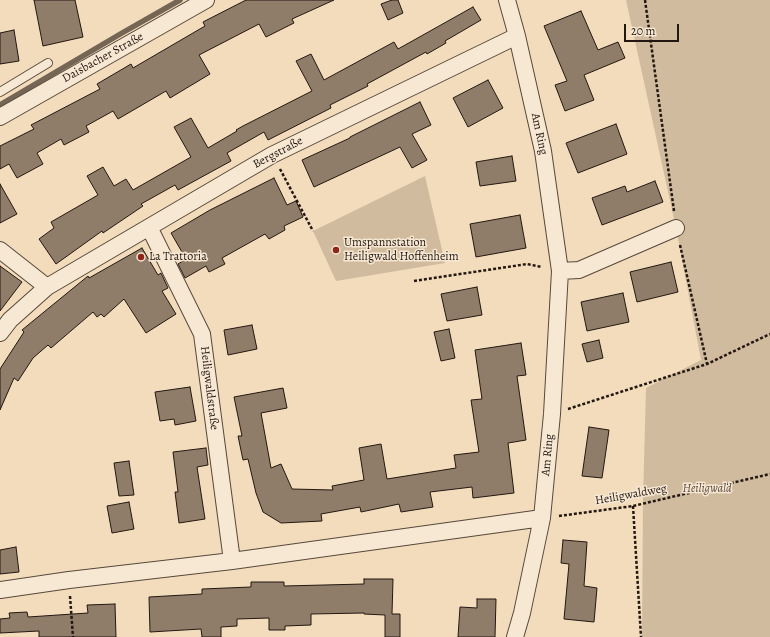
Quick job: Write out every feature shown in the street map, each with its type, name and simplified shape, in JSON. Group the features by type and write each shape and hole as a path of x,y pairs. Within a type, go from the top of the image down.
{"street":[{"name":"Daisbacher Straße","path":"0,117 59,82 146,35 206,0"},
{"name":"Am Ring","path":"507,0 517,36 543,151 560,271 552,414 542,518 516,637"},
{"name":"Bergstraße","path":"0,333 10,320 47,286 272,155 517,36"},
{"name":"Heiligwaldstraße","path":"149,227 202,334 232,561"},
{"path":"560,271 579,270 676,228"},
{"path":"0,250 47,286"},
{"path":"0,590 69,580 232,561 542,518"}],"lane":[{"name":"Daisbacher Straße","path":"0,92 48,63"}],"path":[{"path":"645,0 676,228 707,364"},
{"path":"272,155 313,231"},
{"path":"414,281 527,264 560,271"},
{"path":"552,414 707,364 770,334"},
{"name":"Heiligwaldweg","path":"542,518 633,506 770,474"},
{"path":"633,506 641,637"},
{"path":"69,580 73,637"}],"green space":[{"name":"Heiligwald","path":"626,0 770,0 770,637 642,637 643,499 646,388 701,360 676,228"},
{"path":"425,176 445,263 336,281 313,231"}],"building":[{"path":"34,0 75,0 83,37 43,46"},
{"path":"246,0 334,0 292,19 294,23 266,37 259,24 199,55 210,74 170,98 166,91 118,119 113,111 86,126 89,132 64,145 61,139 37,153 43,164 17,178 9,164 0,169 0,146 34,129 31,125 100,89 97,84 131,64 133,68 205,26 203,22"},
{"path":"392,0 398,0 403,13 388,20 381,4"},
{"path":"473,7 481,20 445,41 446,43 427,54 426,52 367,84 368,86 330,105 331,108 268,140 264,132 227,153 231,161 178,190 175,185 141,204 143,206 103,233 102,231 56,264 39,239 54,228 51,222 98,195 87,176 103,167 114,186 126,179 133,190 191,157 174,127 191,118 208,148 243,126 312,91 296,61 311,54 324,80 394,42 398,49"},
{"path":"581,11 598,50 618,42 625,58 584,75 594,100 565,111 555,85 567,81 544,26"},
{"path":"14,30 19,61 0,64 0,33"},
{"path":"488,80 503,108 468,127 453,98"},
{"path":"420,102 431,125 412,134 427,160 412,168 400,147 314,187 302,160 350,138"},
{"path":"616,124 627,154 578,173 566,143"},
{"path":"512,156 516,181 480,186 476,162"},
{"path":"274,178 287,205 296,201 303,217 284,226 285,230 269,239 265,234 222,258 225,264 209,272 206,266 185,278 178,264 186,259 171,233 210,210"},
{"path":"655,181 663,202 602,225 592,198 625,186 627,192"},
{"path":"0,184 17,214 0,223"},
{"path":"520,215 526,248 476,257 470,224"},
{"path":"142,248 158,275 161,273 168,288 162,291 176,314 146,333 124,299 104,317 101,314 97,317 93,312 51,348 48,345 33,358 18,381 14,378 0,410 0,369 24,332 22,330 88,276 89,278"},
{"path":"671,262 678,292 637,302 630,272"},
{"path":"0,266 22,282 0,311"},
{"path":"477,287 482,315 447,321 441,294"},
{"path":"623,293 629,322 587,331 581,302"},
{"path":"252,325 257,349 228,355 224,330"},
{"path":"449,329 455,358 441,361 434,332"},
{"path":"599,340 603,358 587,362 582,344"},
{"path":"521,343 526,375 517,376 526,440 508,443 514,493 473,498 472,487 430,492 433,507 401,512 399,504 361,512 360,507 321,514 322,521 281,523 263,512 256,493 248,459 243,460 238,436 242,436 234,397 283,388 287,408 261,413 271,468 281,464 292,489 333,490 332,486 364,480 359,448 381,444 387,479 456,468 454,455 479,452 471,400 482,399 475,350"},
{"path":"190,387 196,421 175,425 174,419 160,421 155,392"},
{"path":"589,427 609,430 602,478 582,476"},
{"path":"206,448 208,465 197,467 205,519 179,523 175,492 178,492 173,452"},
{"path":"129,461 134,495 119,496 114,463"},
{"path":"129,502 134,529 112,533 107,506"},
{"path":"563,540 587,542 584,586 597,588 594,622 564,619 569,564 561,563"},
{"path":"16,547 19,572 0,574 0,550"},
{"path":"364,579 393,579 392,614 400,614 400,637 385,637 385,615 364,613 311,614 311,625 285,626 285,630 269,630 269,618 237,619 237,626 221,627 221,637 202,637 201,629 150,632 149,597 202,594 202,589 251,587 251,582 284,582 284,586 364,584"},
{"path":"477,599 496,599 495,637 458,637 460,607 477,608"},
{"path":"115,604 116,637 39,637 39,631 0,633 0,619 10,618 9,613 27,612 28,617 88,613 87,605"}],"waterway":[{"path":"0,105 180,0"}],"place":[{"name":"Umspannstation Heiligwald Hoffenheim","path":"336,250"},
{"name":"La Trattoria","path":"141,257"}]}
